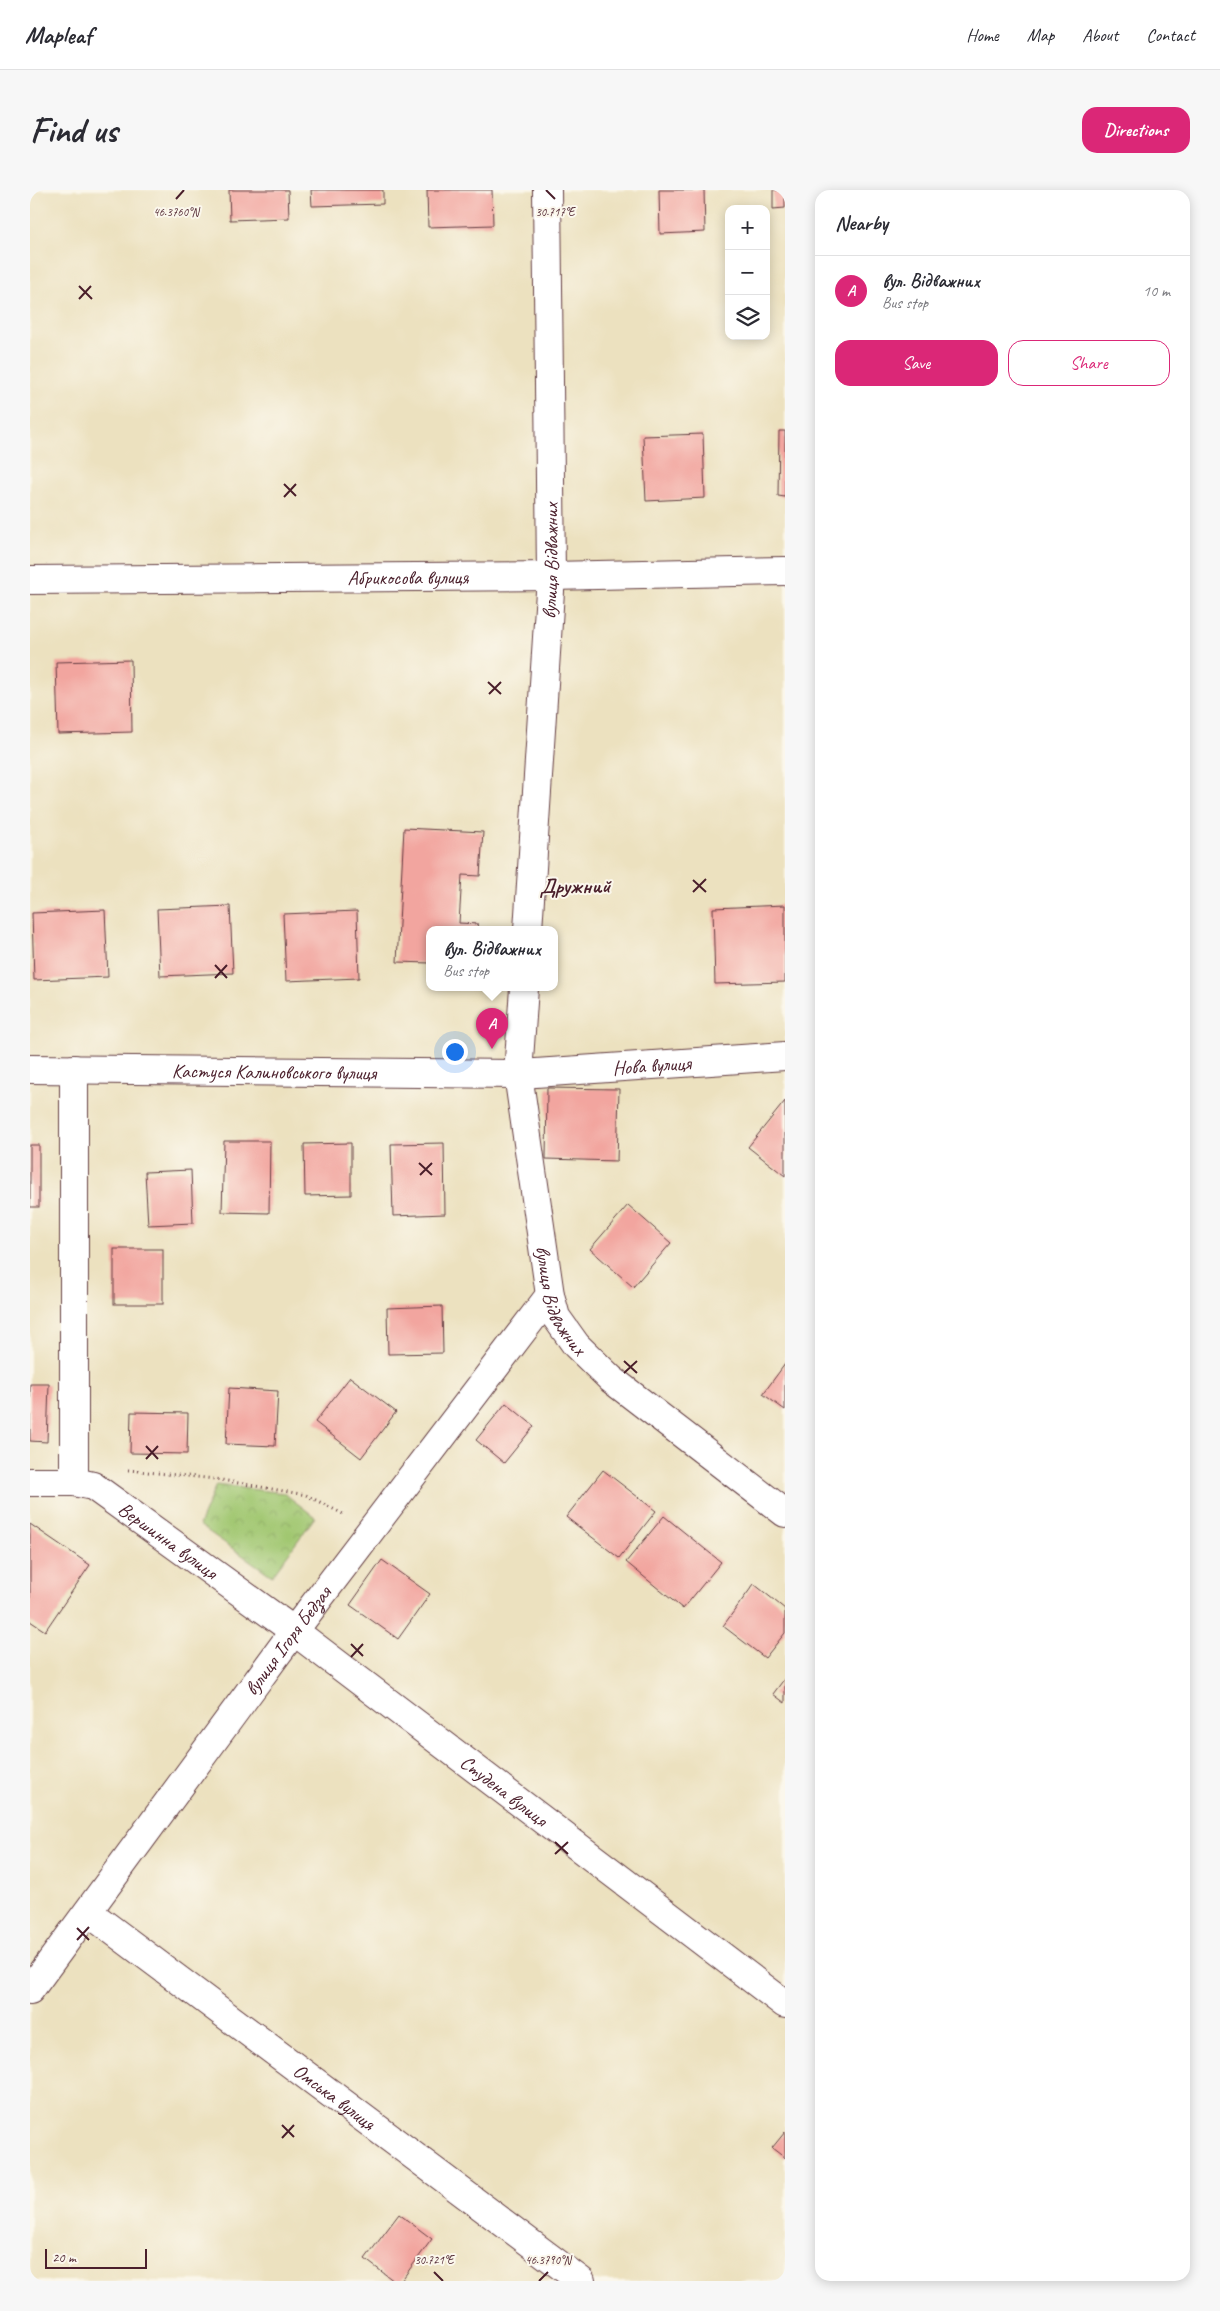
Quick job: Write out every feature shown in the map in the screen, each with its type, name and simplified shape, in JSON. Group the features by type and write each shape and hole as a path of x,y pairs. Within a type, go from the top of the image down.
{"street":[{"name":"вулиця Відважних","path":"528,926 551,576 547,190"},
{"name":"Абрикосова вулиця","path":"30,580 551,576 785,571"},
{"name":"вулиця Відважних","path":"524,991 518,1074 550,1295 556,1317 576,1345 611,1379 785,1513"},
{"name":"Нова вулиця","path":"518,1074 785,1056"},
{"name":"Кастуся Калиновського вулиця","path":"30,1069 518,1074"},
{"path":"74,1069 74,1482"},
{"name":"вулиця Ігоря Бедзая","path":"30,1990 294,1630 550,1295"},
{"name":"Вершинна вулиця","path":"30,1482 74,1482 93,1486 294,1630"},
{"name":"Студена вулиця","path":"294,1630 785,2004"},
{"name":"Омська вулиця","path":"88,1912 581,2281"}],"path":[{"path":"122,1470 216,1478 306,1495 372,1529"}],"green space":[{"path":"216,1485 284,1493 315,1517 272,1576 199,1525"}],"building":[{"path":"229,190 288,190 289,218 230,220"},
{"path":"311,190 383,190 383,204 312,206"},
{"path":"427,190 492,190 493,225 428,227"},
{"path":"659,190 704,190 705,232 660,234"},
{"path":"773,190 785,190 785,208 773,209"},
{"path":"779,431 785,431 785,497 778,496"},
{"path":"703,434 705,498 646,501 643,436"},
{"path":"131,660 132,732 58,734 56,662"},
{"path":"404,828 483,832 480,876 462,875 459,923 478,924 478,926 426,926 426,963 397,962"},
{"path":"785,905 785,982 715,984 713,908"},
{"path":"230,906 233,973 160,976 157,909"},
{"path":"105,910 108,977 34,980 32,913"},
{"path":"357,911 359,978 286,981 283,914"},
{"path":"547,1088 619,1089 617,1161 546,1159"},
{"path":"785,1101 785,1176 748,1147"},
{"path":"224,1141 270,1141 269,1213 222,1212"},
{"path":"351,1143 351,1195 305,1196 304,1144"},
{"path":"444,1143 445,1214 393,1216 391,1144"},
{"path":"30,1145 39,1145 39,1207 30,1207"},
{"path":"191,1170 193,1223 148,1225 145,1172"},
{"path":"628,1205 671,1243 633,1287 590,1249"},
{"path":"114,1249 163,1249 163,1304 114,1304"},
{"path":"442,1306 443,1353 388,1354 387,1308"},
{"path":"785,1364 785,1410 763,1394"},
{"path":"350,1377 396,1412 361,1458 315,1422"},
{"path":"30,1384 49,1384 47,1442 30,1441"},
{"path":"229,1388 278,1391 275,1446 226,1444"},
{"path":"506,1403 534,1426 504,1463 476,1440"},
{"path":"131,1412 188,1413 187,1454 130,1453"},
{"path":"603,1470 656,1511 619,1558 566,1517"},
{"path":"664,1516 721,1562 683,1609 626,1562"},
{"path":"30,1524 90,1565 45,1631 30,1621"},
{"path":"382,1560 430,1594 398,1639 350,1605"},
{"path":"754,1584 785,1609 785,1633 765,1658 723,1626"},
{"path":"785,1678 785,1703 773,1694"},
{"path":"785,2132 785,2158 772,2148"},
{"path":"399,2214 432,2239 401,2281 394,2281 365,2259"}],"place":[{"name":"вул. Відважних","path":"492,1049"}],"district":[{"name":"Дружний","path":"575,886"}]}
